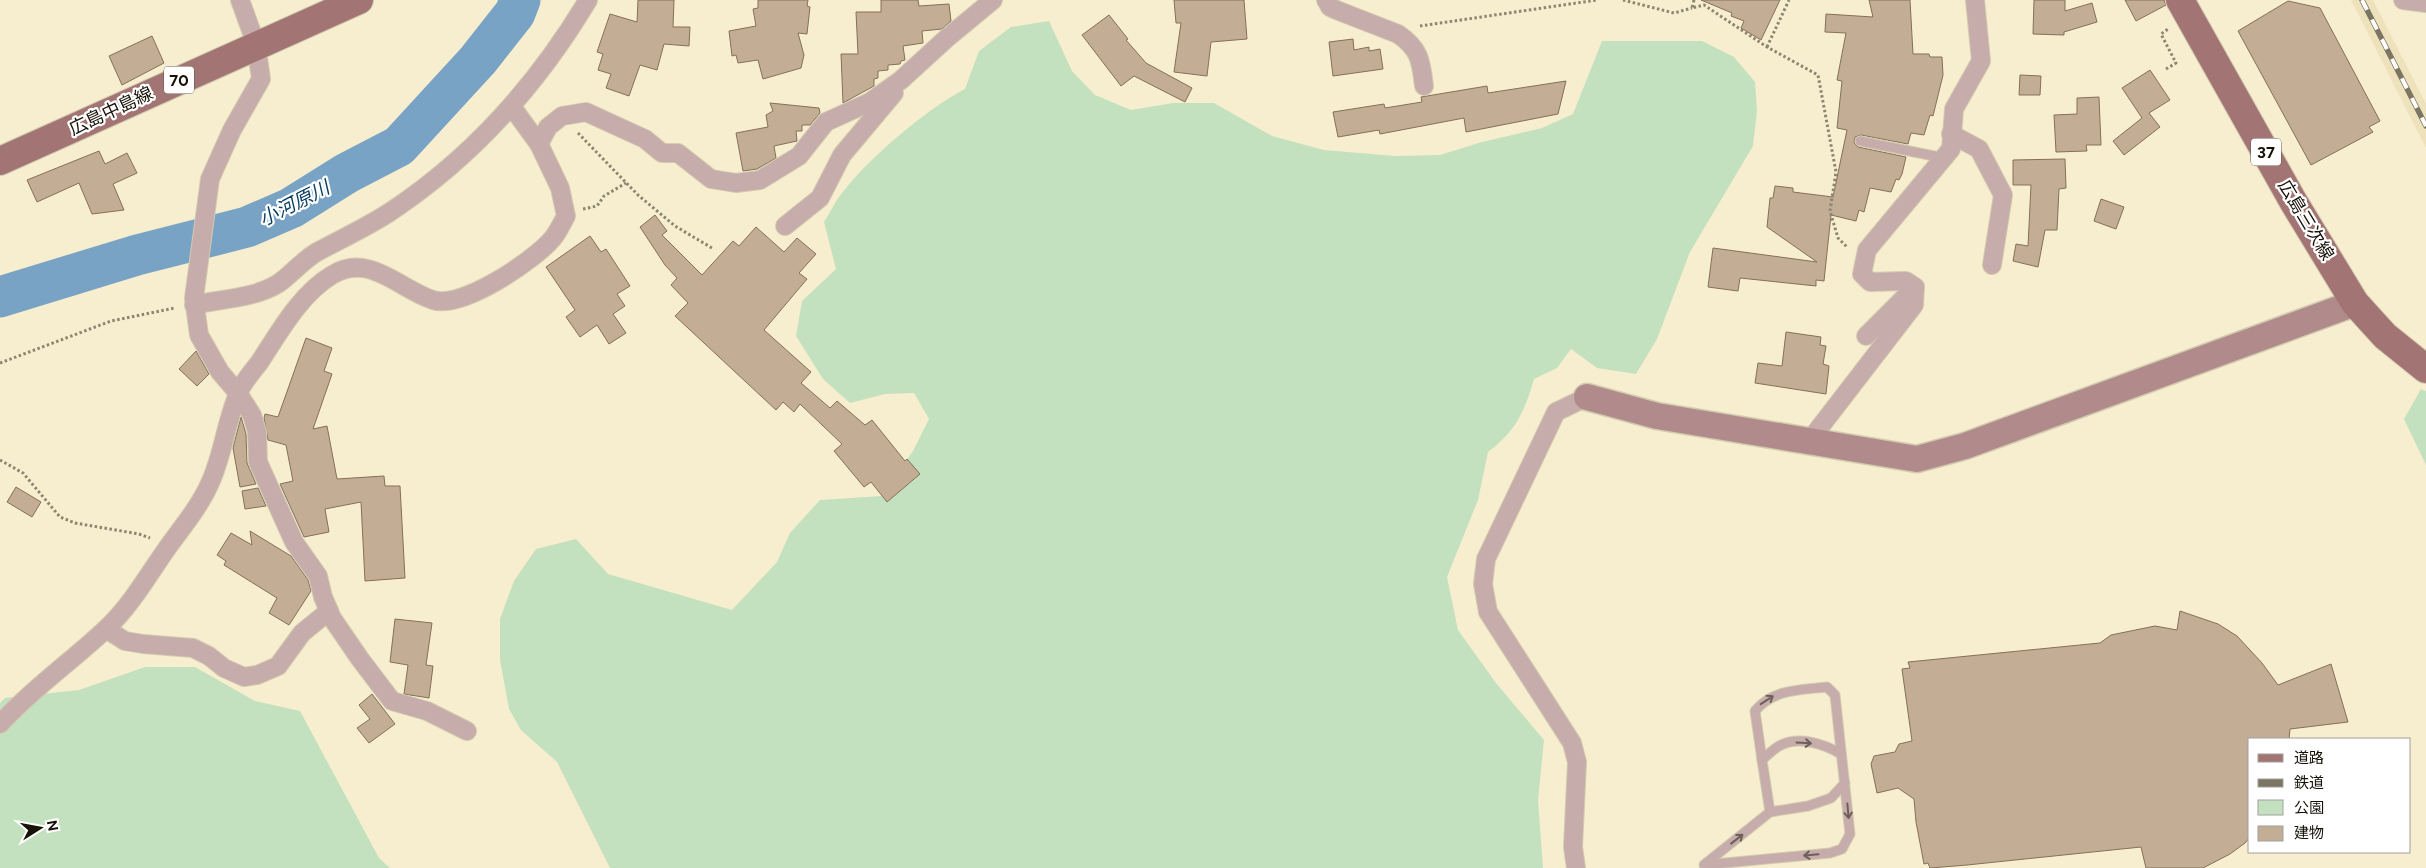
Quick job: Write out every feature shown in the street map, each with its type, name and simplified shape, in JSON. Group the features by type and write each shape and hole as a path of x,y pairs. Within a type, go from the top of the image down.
{"main road":[{"name":"広島中島線","path":"0,161 256,44 359,0"},
{"name":"広島三次線","path":"2180,0 2293,201 2355,303 2385,336 2426,369"}],"street":[{"path":"240,0 256,44 261,78 232,130 210,179 194,301 200,335 208,353 220,372 238,393 252,415 257,432 258,462 294,542 318,576 323,597 329,611 360,659 392,701 427,711 467,731"},
{"path":"194,301 254,293 276,285 295,272 311,255 389,213 421,190 512,107 562,42 588,0"},
{"path":"540,144 548,127 562,116 586,112 645,139 662,152 678,153 711,179 736,183 760,180 799,156 826,122 870,102 901,80 946,38 993,0"},
{"path":"1326,0 1330,7 1398,34 1413,46 1421,61 1424,86"},
{"path":"1915,287 1906,281 1870,282 1862,274 1864,264 1867,250 1951,149 1954,109 1981,62 1975,0"},
{"path":"2403,0 2426,3"},
{"path":"786,226 820,198 842,155 916,66"},
{"path":"0,724 20,701 106,629 129,605 190,518 211,483 238,393 296,310 315,289 332,275 346,269 362,266 379,272 433,301 445,302 463,298 493,283 535,255 554,238 566,216 560,188 540,144 512,107"},
{"path":"1951,134 1979,149 2004,195 1992,265"},
{"path":"1810,440 1914,305 1915,287"},
{"path":"1866,336 1915,287"},
{"path":"1576,868 1573,847 1577,762 1572,743 1494,623 1485,599 1483,571 1486,559 1556,412 1587,397 1657,416 1917,458 1946,452 2355,303"},
{"path":"106,629 126,640 143,644 193,648 209,656 224,668 244,677 257,675 278,666 302,633 329,611"}],"lane":[{"path":"1860,141 1944,158"},
{"path":"1702,867 1830,853 1842,849 1850,834 1834,694 1827,687 1778,693 1763,701 1755,711 1770,812"},
{"path":"1762,760 1781,745 1801,742 1825,745 1841,754"},
{"path":"1702,867 1770,812 1808,806 1831,798 1845,783"}],"path":[{"path":"1398,34 1414,27 1597,0"},
{"path":"1623,0 1674,13 1704,5 1767,47 1818,75 1836,172 1830,211 1838,238 1864,264"},
{"path":"1692,8 1694,0"},
{"path":"1767,47 1789,0"},
{"path":"2166,69 2176,62 2161,34 2173,26"},
{"path":"562,116 626,183 675,226 712,248"},
{"path":"565,212 597,206 604,196 626,183"},
{"path":"0,363 111,321 194,301"},
{"path":"0,460 23,473 60,517 97,527 140,534 168,548"}],"shaded area":[{"path":"2351,0 2373,0 2426,104 2426,148"}],"green space":[{"path":"1049,21 1072,71 1095,95 1131,110 1173,103 1214,103 1272,136 1324,150 1395,156 1440,155 1482,142 1542,128 1573,114 1602,41 1702,41 1734,57 1755,82 1757,111 1753,146 1690,252 1657,339 1636,374 1597,368 1571,349 1557,368 1534,379 1518,420 1505,437 1488,452 1478,500 1447,577 1458,630 1496,683 1544,740 1538,800 1543,868 610,868 557,762 521,730 509,709 500,660 500,619 514,581 536,549 576,539 608,574 732,610 777,562 790,533 820,500 881,496 913,451 929,419 914,393 885,394 850,403 823,379 796,336 802,301 836,269 824,222 842,193 867,165 899,135 933,109 965,89 979,51 1011,27"},
{"path":"2421,389 2426,391 2426,465 2404,419"},
{"path":"145,667 195,667 255,701 300,711 379,858 390,868 0,868 0,703 5,698 79,690"}],"building":[{"path":"638,0 674,0 673,27 690,27 689,46 664,44 657,70 640,65 629,96 606,88 611,74 598,70 603,54 597,52 610,14 637,22"},
{"path":"758,0 808,0 807,6 810,7 807,34 798,33 804,55 801,68 763,79 758,60 738,63 736,55 732,56 729,31 756,26 753,9 758,8"},
{"path":"881,0 918,0 919,6 949,4 951,21 942,29 922,31 923,43 903,46 905,60 901,61 900,64 888,65 888,70 878,71 878,78 874,79 874,86 843,103 841,54 858,54 856,12 881,12"},
{"path":"1174,0 1244,0 1247,39 1211,42 1207,76 1174,72 1181,23 1176,23"},
{"path":"1701,0 1780,0 1761,40 1741,28 1744,21 1731,16 1732,13"},
{"path":"1869,0 1910,0 1913,54 1929,54 1930,57 1942,57 1943,75 1933,116 1930,115 1924,135 1911,133 1908,144 1861,135 1855,137 1854,143 1858,147 1906,157 1899,180 1896,179 1891,192 1870,188 1864,212 1859,210 1856,221 1831,215 1824,281 1816,280 1816,286 1740,278 1738,291 1708,287 1713,248 1817,262 1767,227 1770,198 1773,198 1775,186 1793,188 1793,192 1833,197 1847,130 1837,128 1842,81 1837,80 1846,33 1825,32 1826,14 1873,17"},
{"path":"2034,0 2065,0 2065,11 2092,3 2097,22 2064,32 2064,35 2033,34"},
{"path":"2125,0 2164,0 2166,5 2136,21"},
{"path":"2288,1 2320,8 2380,121 2369,127 2373,132 2311,165 2238,31"},
{"path":"1109,15 1128,39 1126,40 1146,63 1192,88 1185,102 1134,76 1121,86 1082,35"},
{"path":"152,36 164,63 122,85 109,56"},
{"path":"1353,39 1354,50 1369,47 1369,51 1380,49 1383,69 1333,76 1329,42"},
{"path":"2150,70 2170,100 2149,113 2160,127 2124,155 2113,141 2142,118 2122,88"},
{"path":"2020,75 2041,76 2040,95 2019,95"},
{"path":"1566,81 1558,114 1466,132 1464,118 1380,134 1379,130 1338,137 1333,112 1384,104 1385,108 1422,102 1421,97 1487,86 1488,93"},
{"path":"2099,97 2101,145 2086,145 2087,151 2056,152 2054,115 2077,114 2077,98"},
{"path":"770,103 819,108 820,113 810,125 802,125 802,131 796,131 797,141 774,146 776,158 757,169 743,171 736,133 768,127 766,115 773,111"},
{"path":"99,151 105,164 127,153 137,173 113,184 124,210 92,214 79,183 37,202 27,180"},
{"path":"2065,159 2066,188 2059,189 2057,230 2045,230 2038,267 2013,261 2016,244 2028,246 2031,185 2013,185 2013,160"},
{"path":"2101,199 2124,207 2116,229 2094,221"},
{"path":"655,215 667,231 662,235 702,275 733,241 739,246 756,227 784,252 797,238 816,254 799,273 807,279 764,330 811,372 801,383 830,408 837,401 865,425 872,420 905,461 907,459 920,474 887,502 871,482 864,487 834,451 842,444 800,404 794,412 783,402 776,410 675,316 688,303 671,285 677,278 665,265 640,227"},
{"path":"590,236 601,252 606,249 630,286 617,294 625,306 613,314 626,333 609,344 597,325 580,337 566,317 575,310 546,267"},
{"path":"1786,332 1821,337 1820,345 1826,346 1823,364 1829,366 1826,394 1755,383 1758,363 1782,366"},
{"path":"306,338 332,348 324,371 332,374 313,429 327,426 337,479 384,476 385,486 400,486 405,578 365,581 361,502 325,509 329,532 304,537 280,484 293,481 286,445 268,440 264,418 265,414 278,417"},
{"path":"196,351 209,374 197,386 179,369"},
{"path":"241,417 246,434 247,463 256,484 240,487 233,448"},
{"path":"16,487 41,502 32,517 7,502"},
{"path":"258,488 266,506 245,509 242,491"},
{"path":"250,531 291,556 308,580 311,591 289,625 269,613 277,598 224,565 226,561 217,555 231,533 252,545"},
{"path":"2180,611 2218,624 2237,636 2262,663 2278,685 2331,664 2348,722 2290,729 2289,738 2248,738 2248,839 2245,843 2230,854 2203,868 2146,868 2141,847 1930,868 1928,863 1924,864 1916,822 1914,799 1898,788 1877,793 1871,764 1874,756 1895,752 1899,744 1912,741 1902,669 1910,668 1908,662 2100,643 2111,635 2155,626 2177,630"},
{"path":"395,619 432,623 426,665 433,666 429,698 404,694 408,665 390,662"},
{"path":"372,694 395,724 369,743 357,728 370,719 359,705"}],"waterway":[{"name":"小河原川","path":"0,297 137,255 247,227 291,208 347,173 399,146 478,60 515,13 520,0"}],"railway":[{"path":"2362,0 2426,126"}]}
